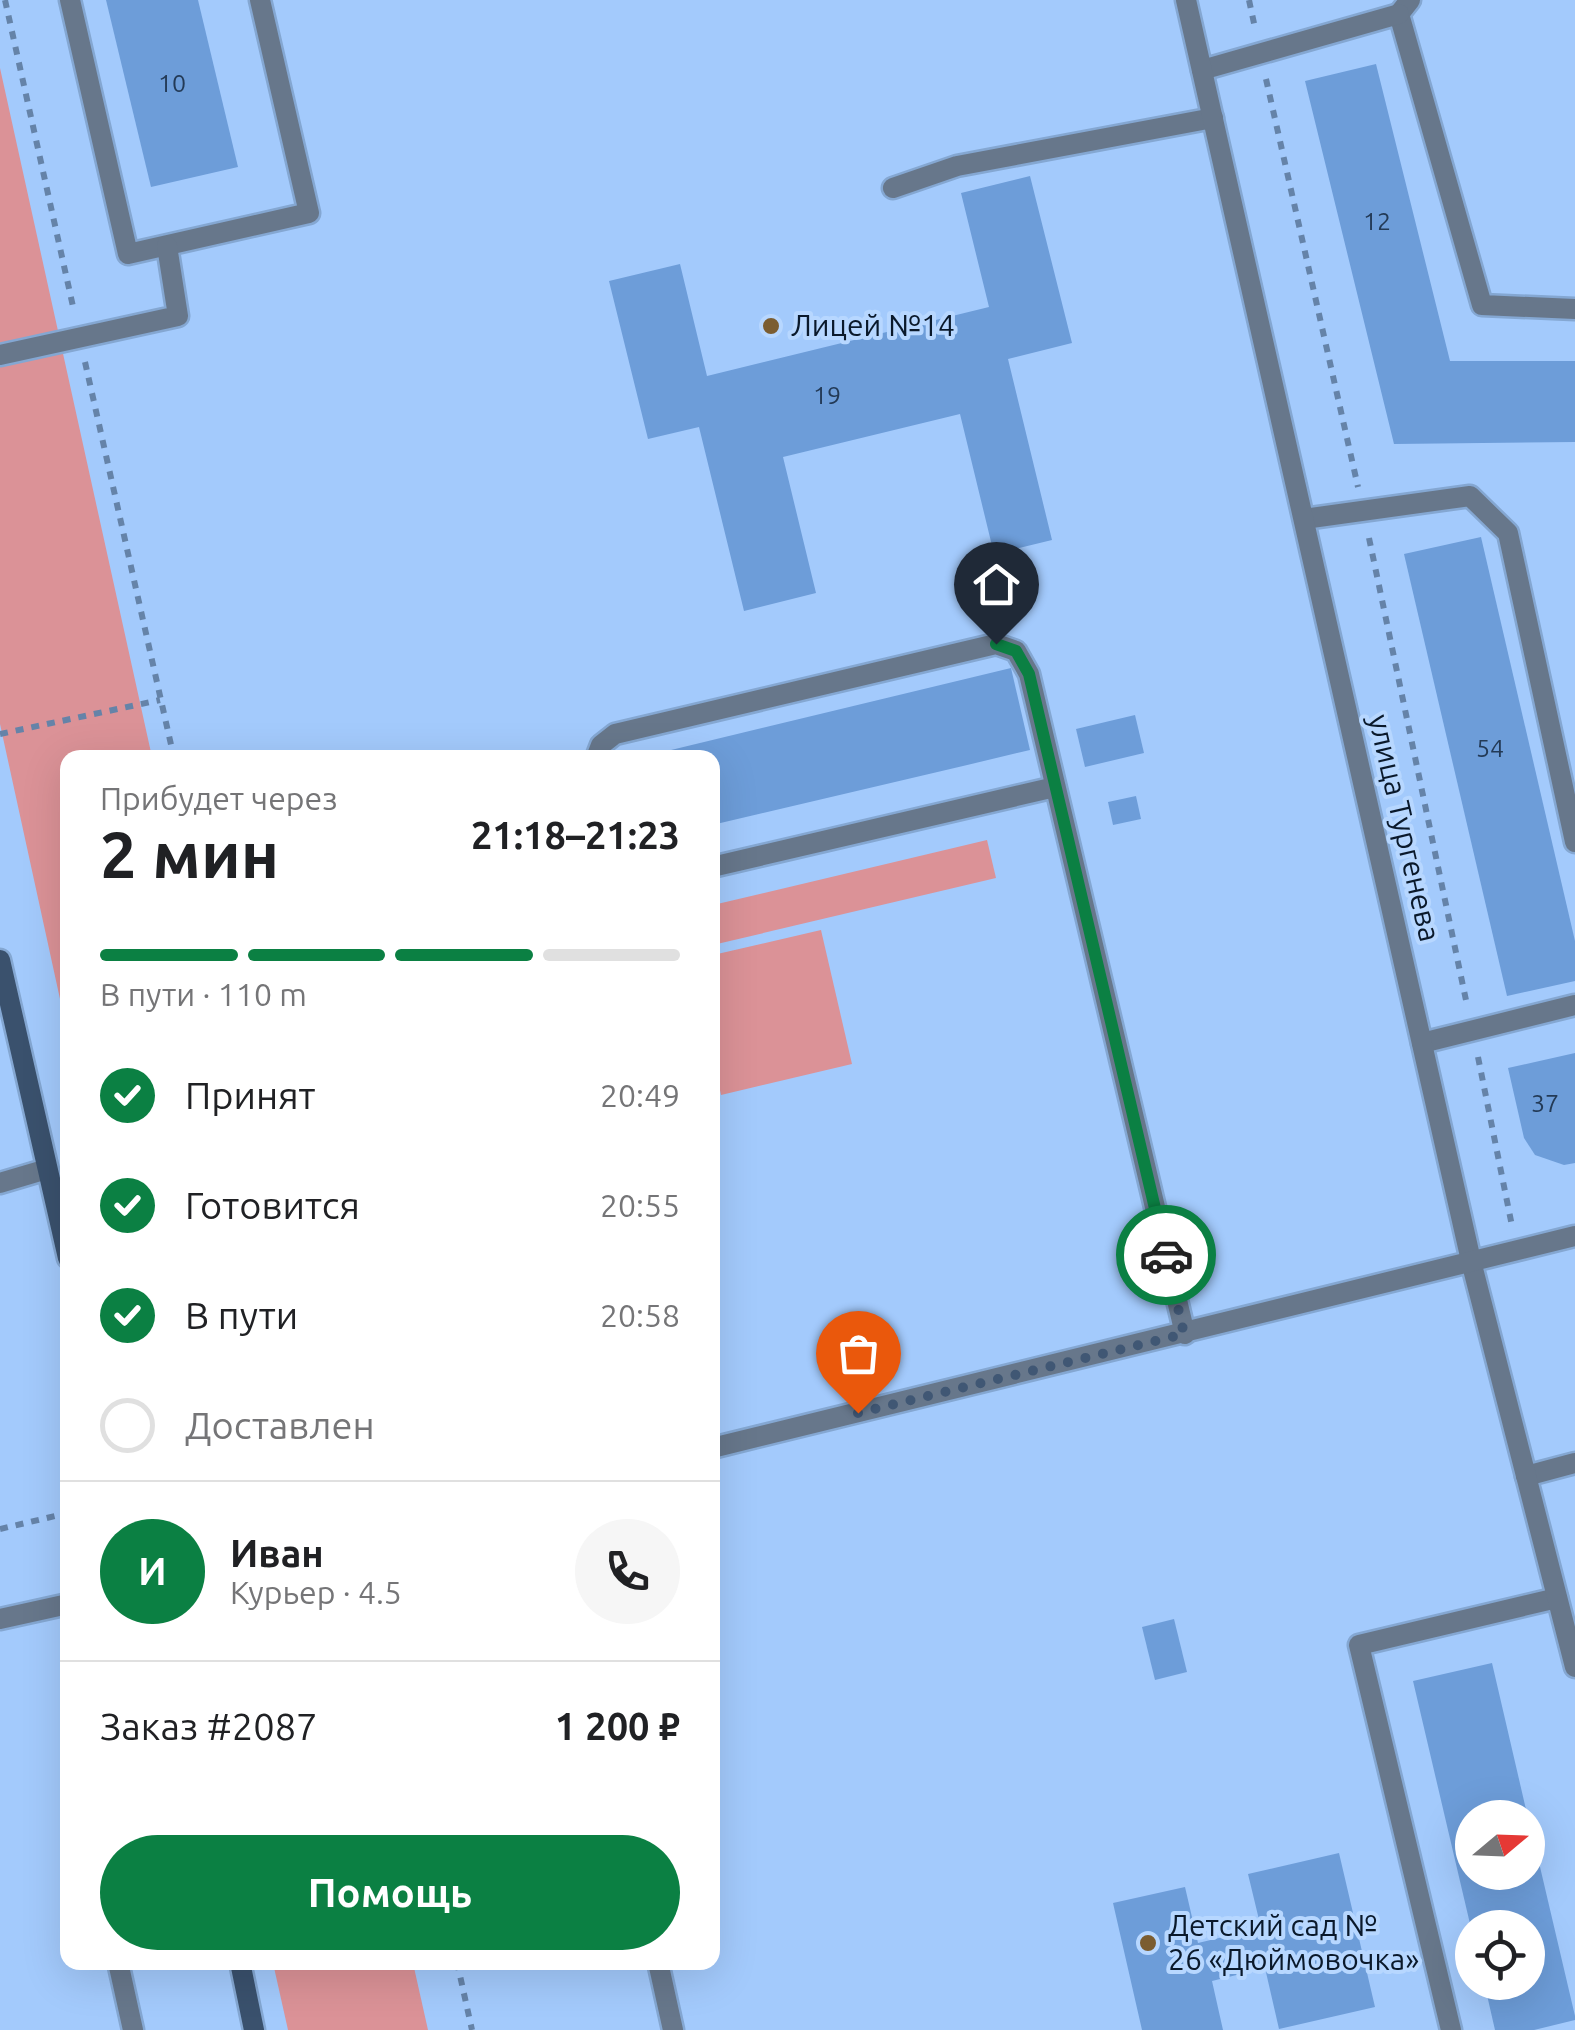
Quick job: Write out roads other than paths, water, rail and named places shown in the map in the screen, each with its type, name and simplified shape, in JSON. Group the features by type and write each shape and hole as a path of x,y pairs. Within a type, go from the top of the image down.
{"main road":[{"path":"0,960 8,1033 60,1224"},
{"path":"242,1970 254,2030"}],"street":[{"path":"70,0 128,254 309,214 260,0"},
{"name":"улица Тургенева","path":"1186,0 1472,1264 1575,1667"},
{"path":"1202,70 1404,7 1482,305 1575,309"},
{"path":"894,188 958,166 1214,118"},
{"path":"0,354 178,316 167,246"},
{"path":"1304,519 1470,496 1508,533 1575,842"},
{"path":"599,750 615,734 996,644 1024,658 1184,1334"},
{"path":"720,865 1055,787"},
{"path":"1422,1043 1575,1005"},
{"path":"0,1183 47,1169"},
{"path":"720,1446 1575,1236"},
{"path":"1526,1476 1575,1463"},
{"path":"1451,2030 1360,1645 1557,1598"},
{"path":"0,1620 60,1606"},
{"path":"120,1970 133,2030"},
{"path":"660,1970 672,2030"}],"place":[{"name":"Лицей №14","path":"771,326"},
{"name":"Детский сад № 26 «Дюймовочка»","path":"1148,1943"}]}
